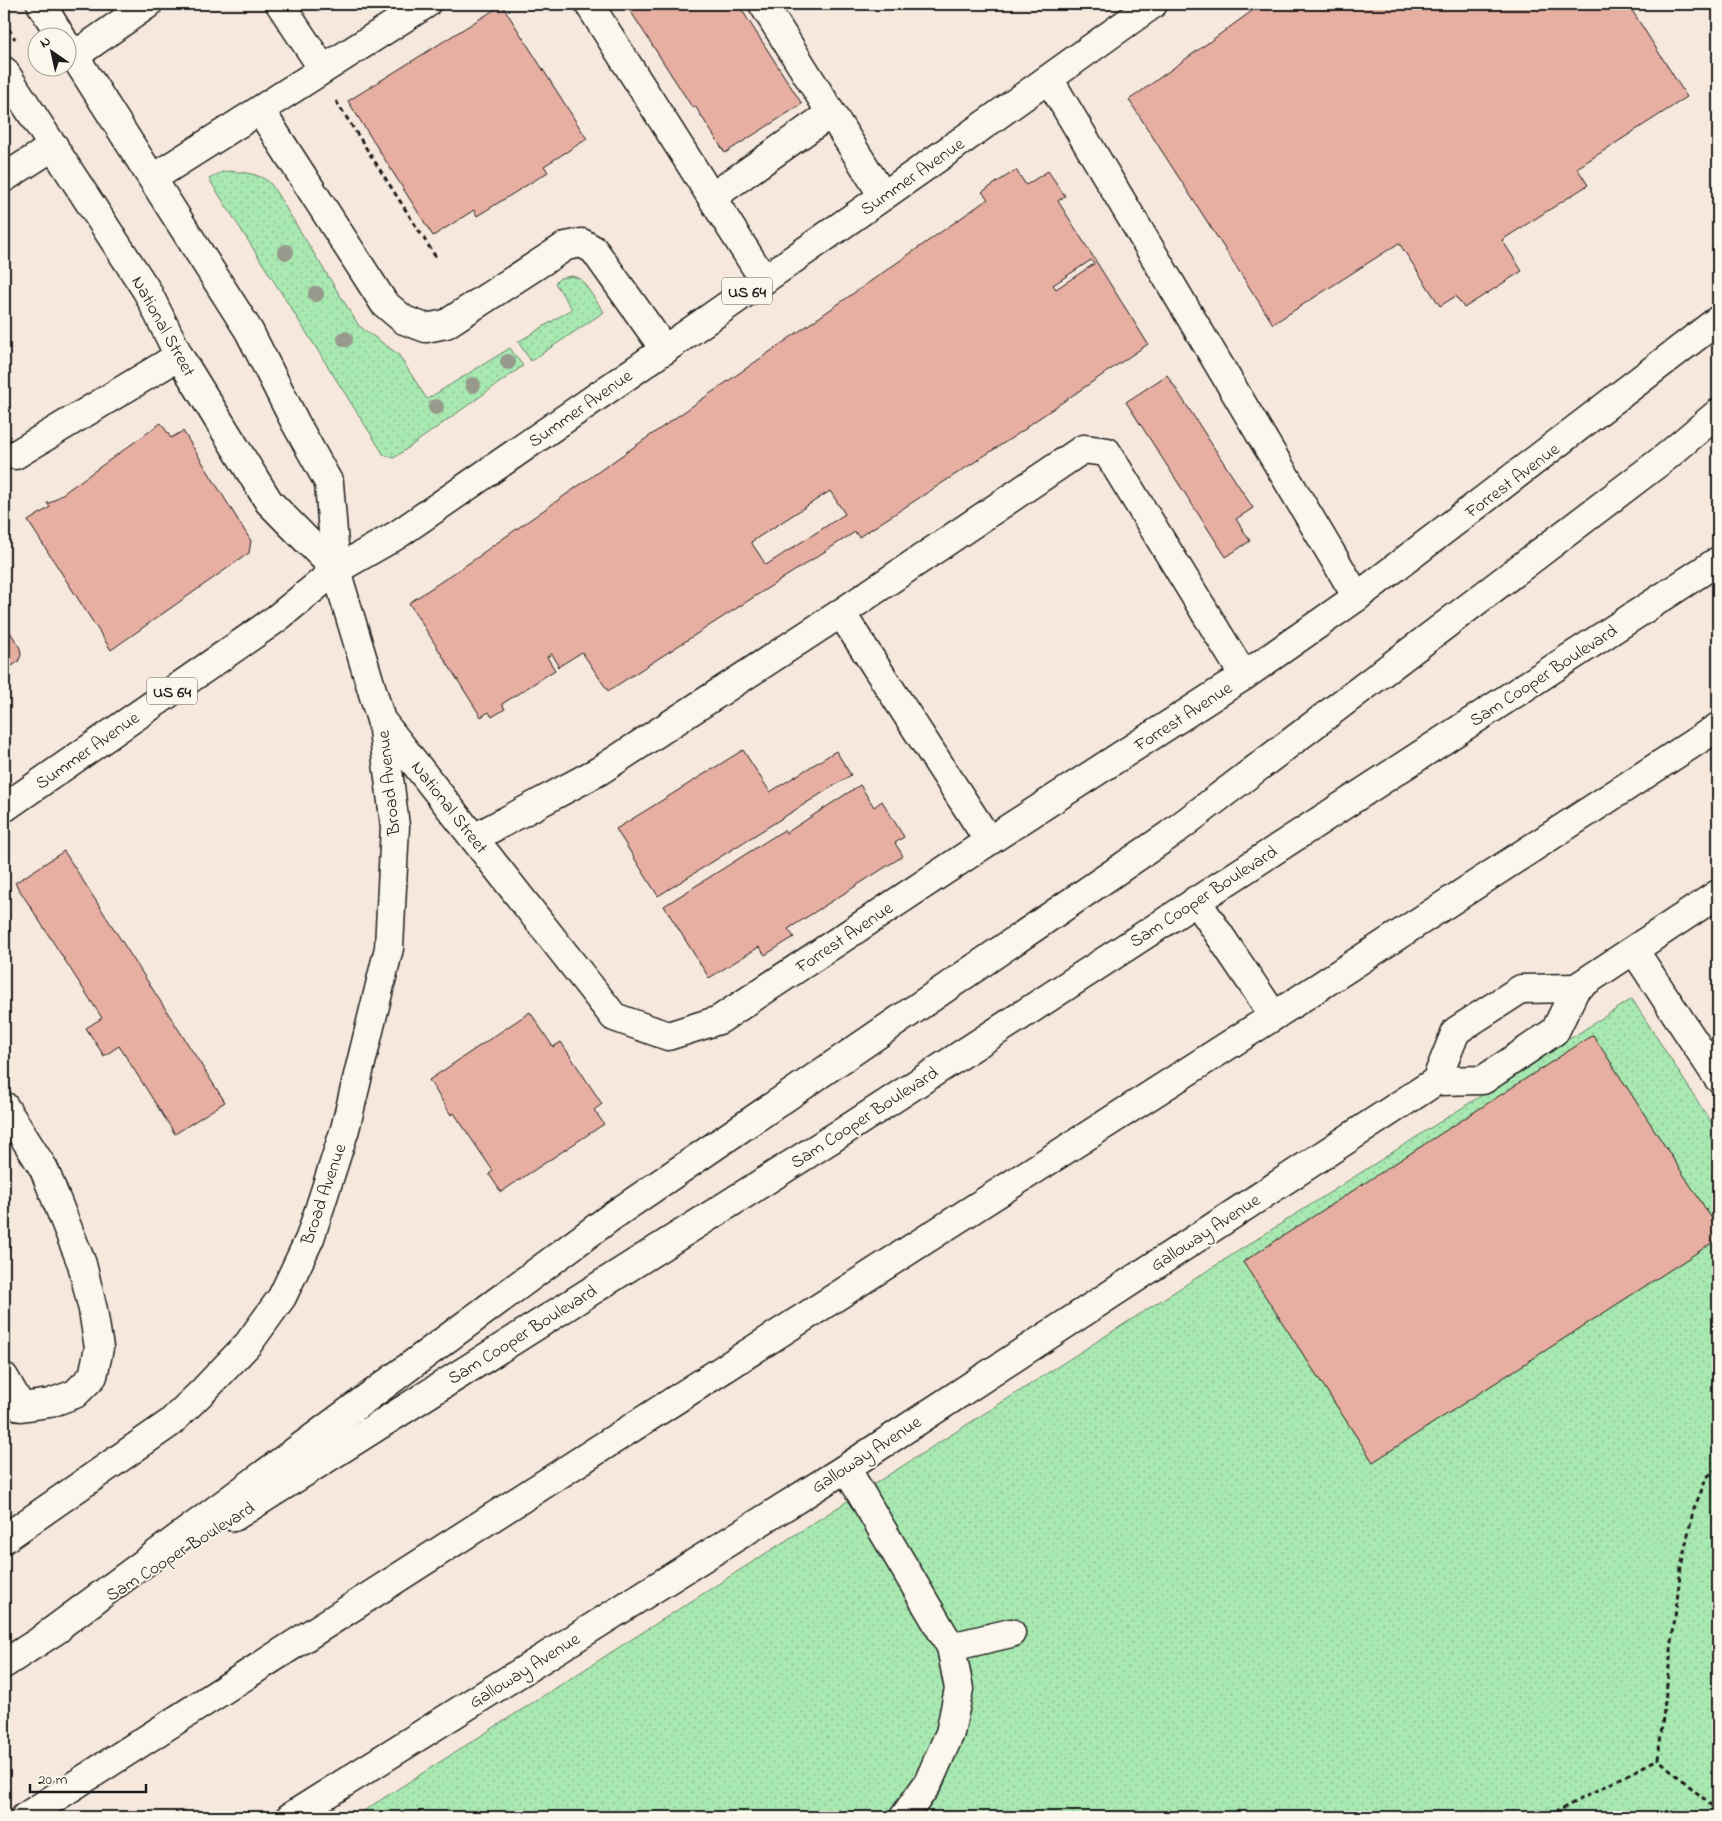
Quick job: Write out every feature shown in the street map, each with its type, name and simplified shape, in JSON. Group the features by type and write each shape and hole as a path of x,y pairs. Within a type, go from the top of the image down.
{"main road":[{"name":"National Street","path":"41,4 56,28"},
{"path":"78,41 148,4"},
{"path":"280,4 323,69"},
{"path":"153,178 426,4"},
{"path":"589,4 764,280"},
{"path":"763,4 883,196"},
{"name":"Summer Avenue","path":"4,808 276,619 336,570 396,535 665,350 1153,4"},
{"name":"National Street","path":"78,62 249,331 295,422 329,483 336,570 382,720 614,1017"},
{"name":"National Street","path":"4,71 146,291 179,356 269,502 336,570"},
{"path":"1049,79 1357,597"},
{"path":"260,110 384,303 404,320 426,328 446,324 566,246 582,243 594,250 665,350"},
{"path":"712,197 831,113"},
{"path":"4,178 54,146"},
{"name":"Forrest Avenue","path":"614,1017 668,1036 719,1020 989,841 1244,676 1357,597 1520,474 1718,320"},
{"path":"15,455 179,356"},
{"path":"43,1638 611,1217 1169,835 1666,457 1718,413"},
{"path":"474,838 599,771 841,613 1083,449 1107,452 1244,676"},
{"name":"Sam Cooper Boulevard","path":"4,1664 844,1130 1718,561"},
{"path":"841,613 989,841"},
{"name":"Broad Avenue","path":"4,1539 170,1423 204,1390 248,1344 282,1297 310,1238 345,1129 389,948 395,826 382,720"},
{"path":"25,1817 1274,1016 1718,727"},
{"path":"1576,988 1520,989 1512,994 1456,1032 1436,1081 1483,1080 1555,1031 1576,988 1718,894"},
{"path":"1196,900 1274,1016"},
{"path":"1634,950 1718,1078"},
{"name":"Galloway Avenue","path":"290,1817 846,1468 1436,1081"},
{"path":"4,1106 44,1169 82,1264 100,1348 93,1376 76,1394 50,1403 21,1407 4,1377"},
{"path":"846,1468 951,1647 959,1689 950,1733 928,1782 904,1817"},
{"path":"951,1647 1011,1633"}],"path":[{"path":"335,98 437,258"},
{"path":"1658,1759 1683,1558 1693,1511 1707,1477 1718,1468"},
{"path":"1658,1759 1718,1810"},
{"path":"1546,1817 1608,1787 1658,1759"}],"green space":[{"path":"230,171 257,176 271,184 359,326 398,354 427,399 510,348 523,366 394,458 384,455 209,179 222,172"},
{"path":"572,276 581,279 604,312 531,361 518,342 572,309 555,283 560,278"},
{"path":"1632,999 1718,1133 1718,1817 354,1817"}],"building":[{"path":"626,4 738,4 802,104 725,153 695,106 692,107"},
{"path":"1255,4 1628,4 1687,97 1577,168 1588,185 1502,240 1522,271 1464,308 1456,296 1440,306 1399,243 1273,324 1129,100 1252,11 1250,8"},
{"path":"502,5 587,139 544,166 548,172 477,216 474,210 433,236 348,101"},
{"path":"1016,170 1026,185 1048,171 1065,196 1058,201 1148,344 1027,428 859,537 855,532 608,691 582,652 558,667 552,654 547,657 555,670 502,704 505,709 492,717 489,712 481,717 409,603 481,555 988,199 982,192","holes":["1091,260 1094,264 1056,289 1053,285","830,491 845,514 766,565 751,542"]},
{"path":"1167,375 1253,508 1236,519 1250,541 1226,557 1126,402"},
{"path":"161,423 171,438 183,431 251,541 249,553 111,650 28,521 50,507 47,503 50,503"},
{"path":"4,622 20,648 21,655 18,662 4,671"},
{"path":"743,750 770,792 836,751 851,775 658,896 616,829"},
{"path":"860,785 874,807 882,801 904,837 895,843 903,856 788,929 794,937 765,955 759,947 709,978 664,906 784,830 786,833"},
{"path":"64,851 225,1102 175,1134 119,1046 104,1056 86,1028 102,1018 15,883"},
{"path":"530,1012 553,1047 561,1042 602,1104 594,1110 604,1124 501,1192 489,1174 493,1171 454,1113 451,1115 429,1080"},
{"path":"1593,1035 1718,1228 1718,1239 1373,1462 1243,1262"}]}
